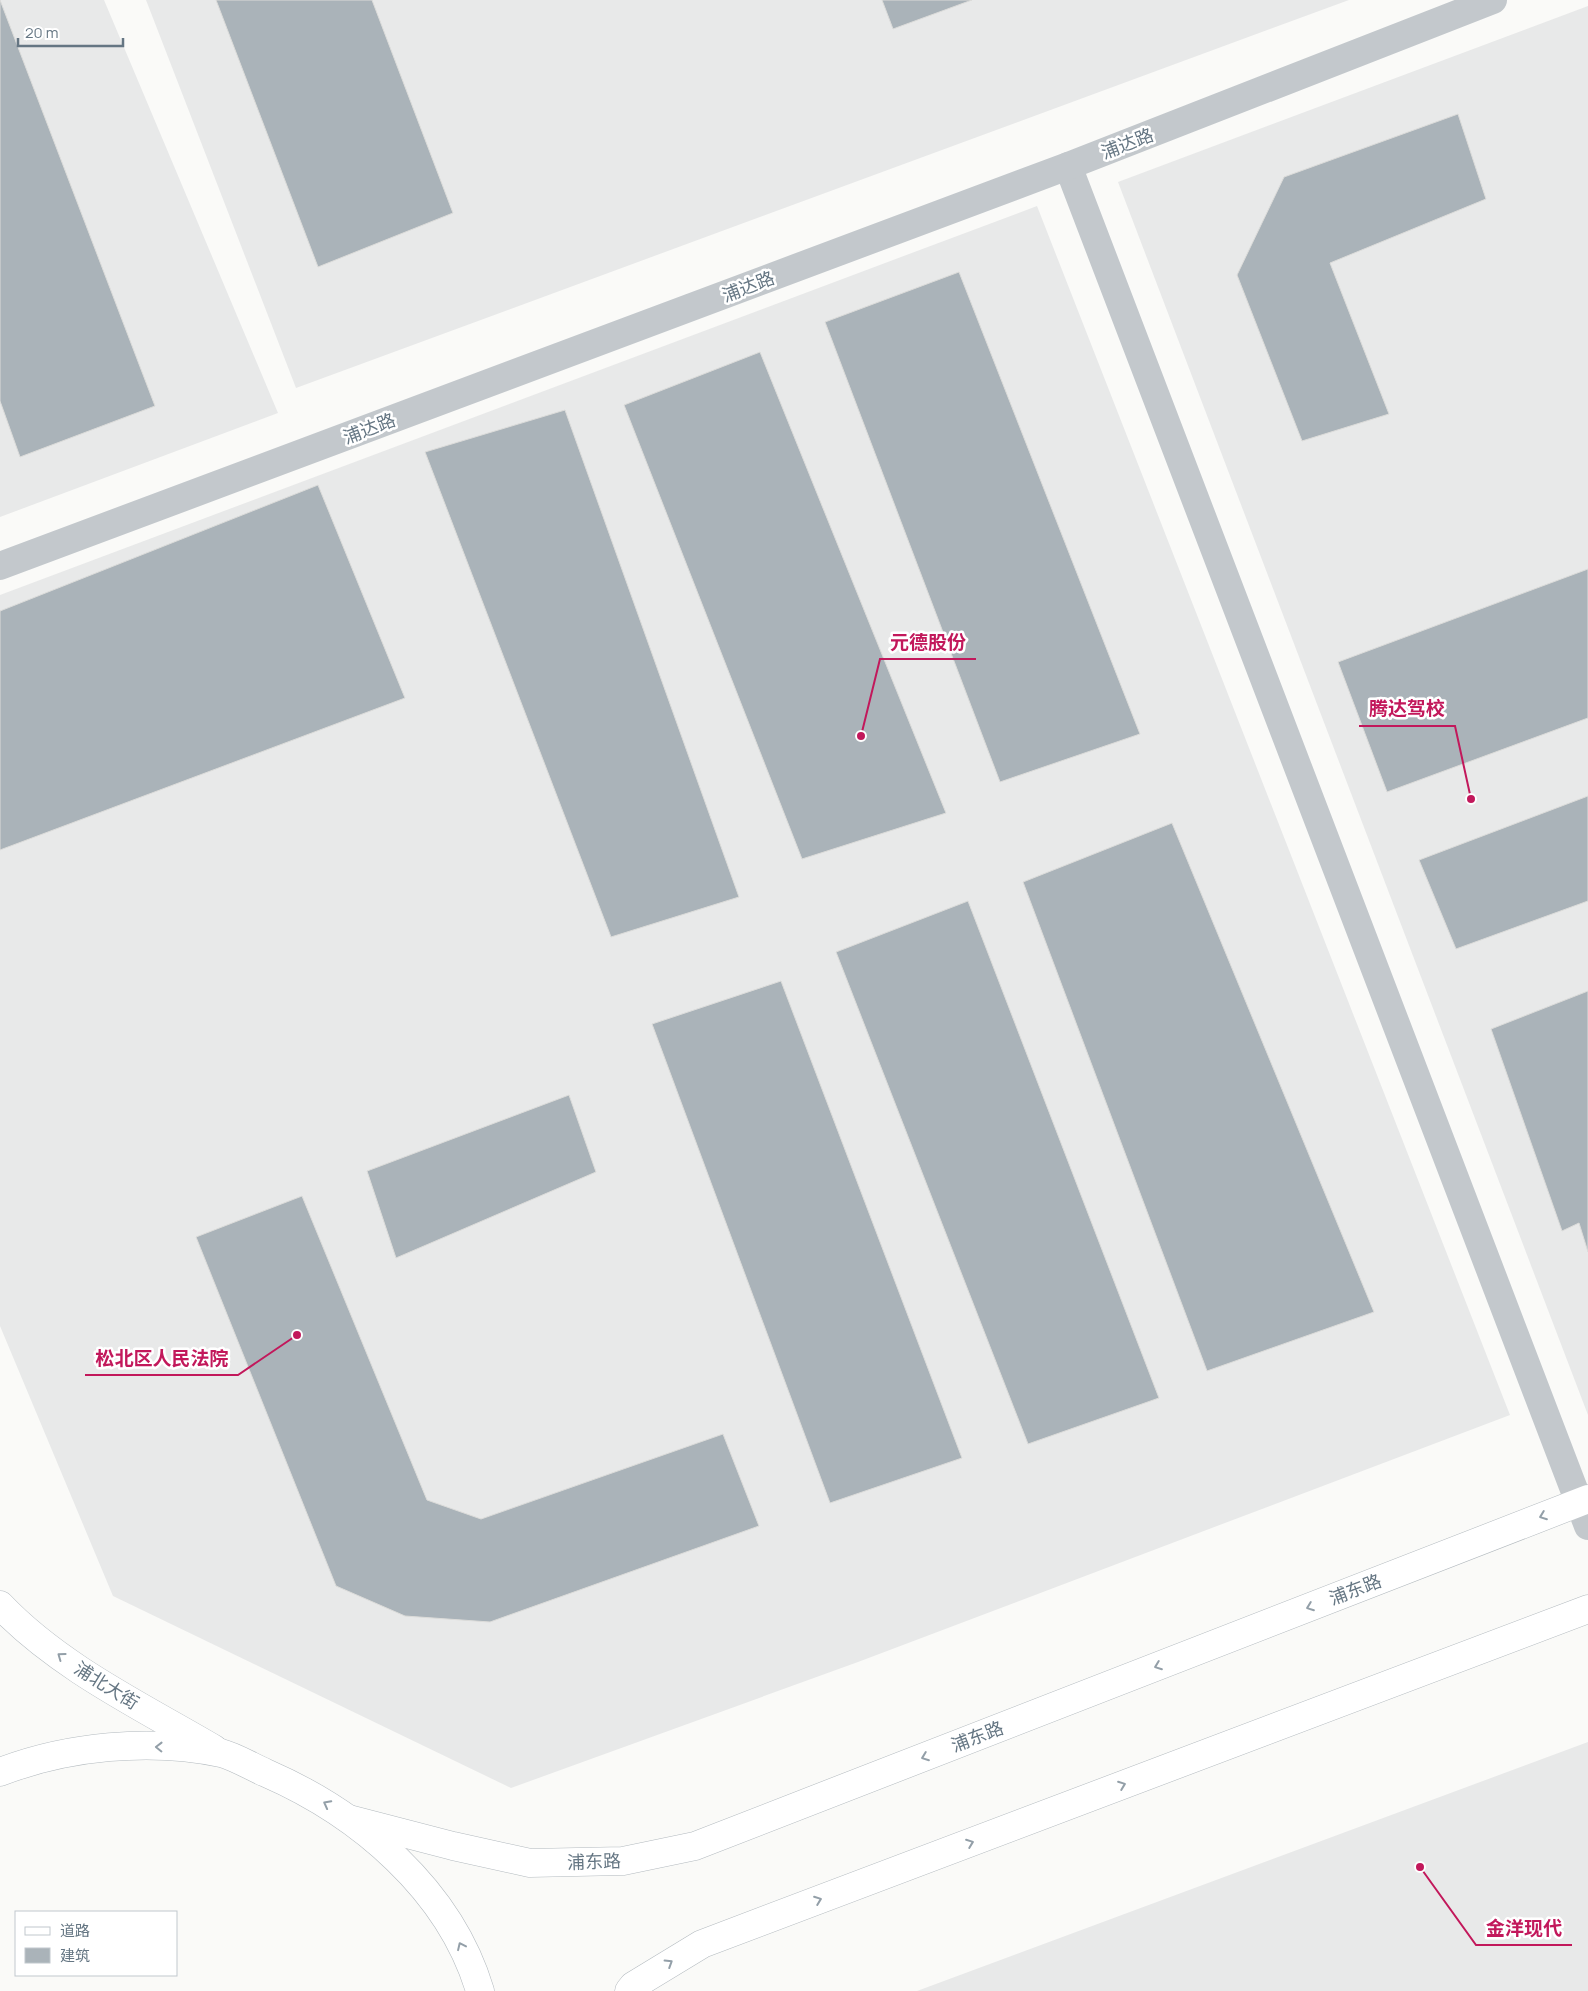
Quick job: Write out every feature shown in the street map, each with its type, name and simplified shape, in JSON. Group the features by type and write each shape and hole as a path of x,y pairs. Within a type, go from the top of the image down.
{"main road":[{"name":"浦东路","path":"350,1820 530,1863 623,1861 695,1846 1585,1509"},
{"name":"浦北大街","path":"0,1605 22,1628 89,1676 222,1754"},
{"path":"629,1991 640,1982 702,1944 1588,1609"},
{"path":"0,1772 64,1753 117,1747 168,1748 222,1754 280,1779 338,1810 389,1851 425,1890 455,1935 480,1991"}],"street":[{"name":"浦达路","path":"0,566 1068,166 1493,0"},
{"path":"1068,166 1585,1509"}],"shaded area":[{"path":"0,0 104,0 278,413 0,517"},
{"path":"146,0 1349,0 296,388"},
{"path":"1588,6 1588,1415 1118,182"},
{"path":"1037,206 1510,1415 858,1662 511,1788 113,1596 0,1326 0,595"},
{"path":"1588,1742 1588,1991 917,1991"}],"building":[{"path":"0,0 155,406 20,457 0,401"},
{"path":"216,0 372,0 453,213 318,267"},
{"path":"882,0 972,0 893,29"},
{"path":"1458,114 1486,199 1330,263 1389,414 1302,441 1237,275 1284,177"},
{"path":"959,272 1140,734 1000,782 825,322"},
{"path":"760,352 946,813 802,859 624,405"},
{"path":"565,410 739,897 611,937 425,452"},
{"path":"318,485 405,698 0,850 0,611"},
{"path":"1588,569 1588,718 1387,792 1338,662"},
{"path":"1588,796 1588,901 1456,949 1419,860"},
{"path":"1172,823 1374,1312 1207,1371 1023,882"},
{"path":"968,901 1159,1398 1028,1444 836,952"},
{"path":"781,981 962,1458 830,1503 652,1024"},
{"path":"1588,991 1588,1252 1579,1223 1562,1231 1491,1029"},
{"path":"569,1095 596,1172 396,1258 367,1171"},
{"path":"302,1196 427,1500 481,1519 723,1434 759,1526 490,1622 405,1616 336,1586 196,1237"}],"place":[{"name":"元德股份","path":"861,736"},
{"name":"腾达驾校","path":"1471,799"},
{"name":"松北区人民法院","path":"297,1335"},
{"name":"金洋现代","path":"1420,1867"}]}
